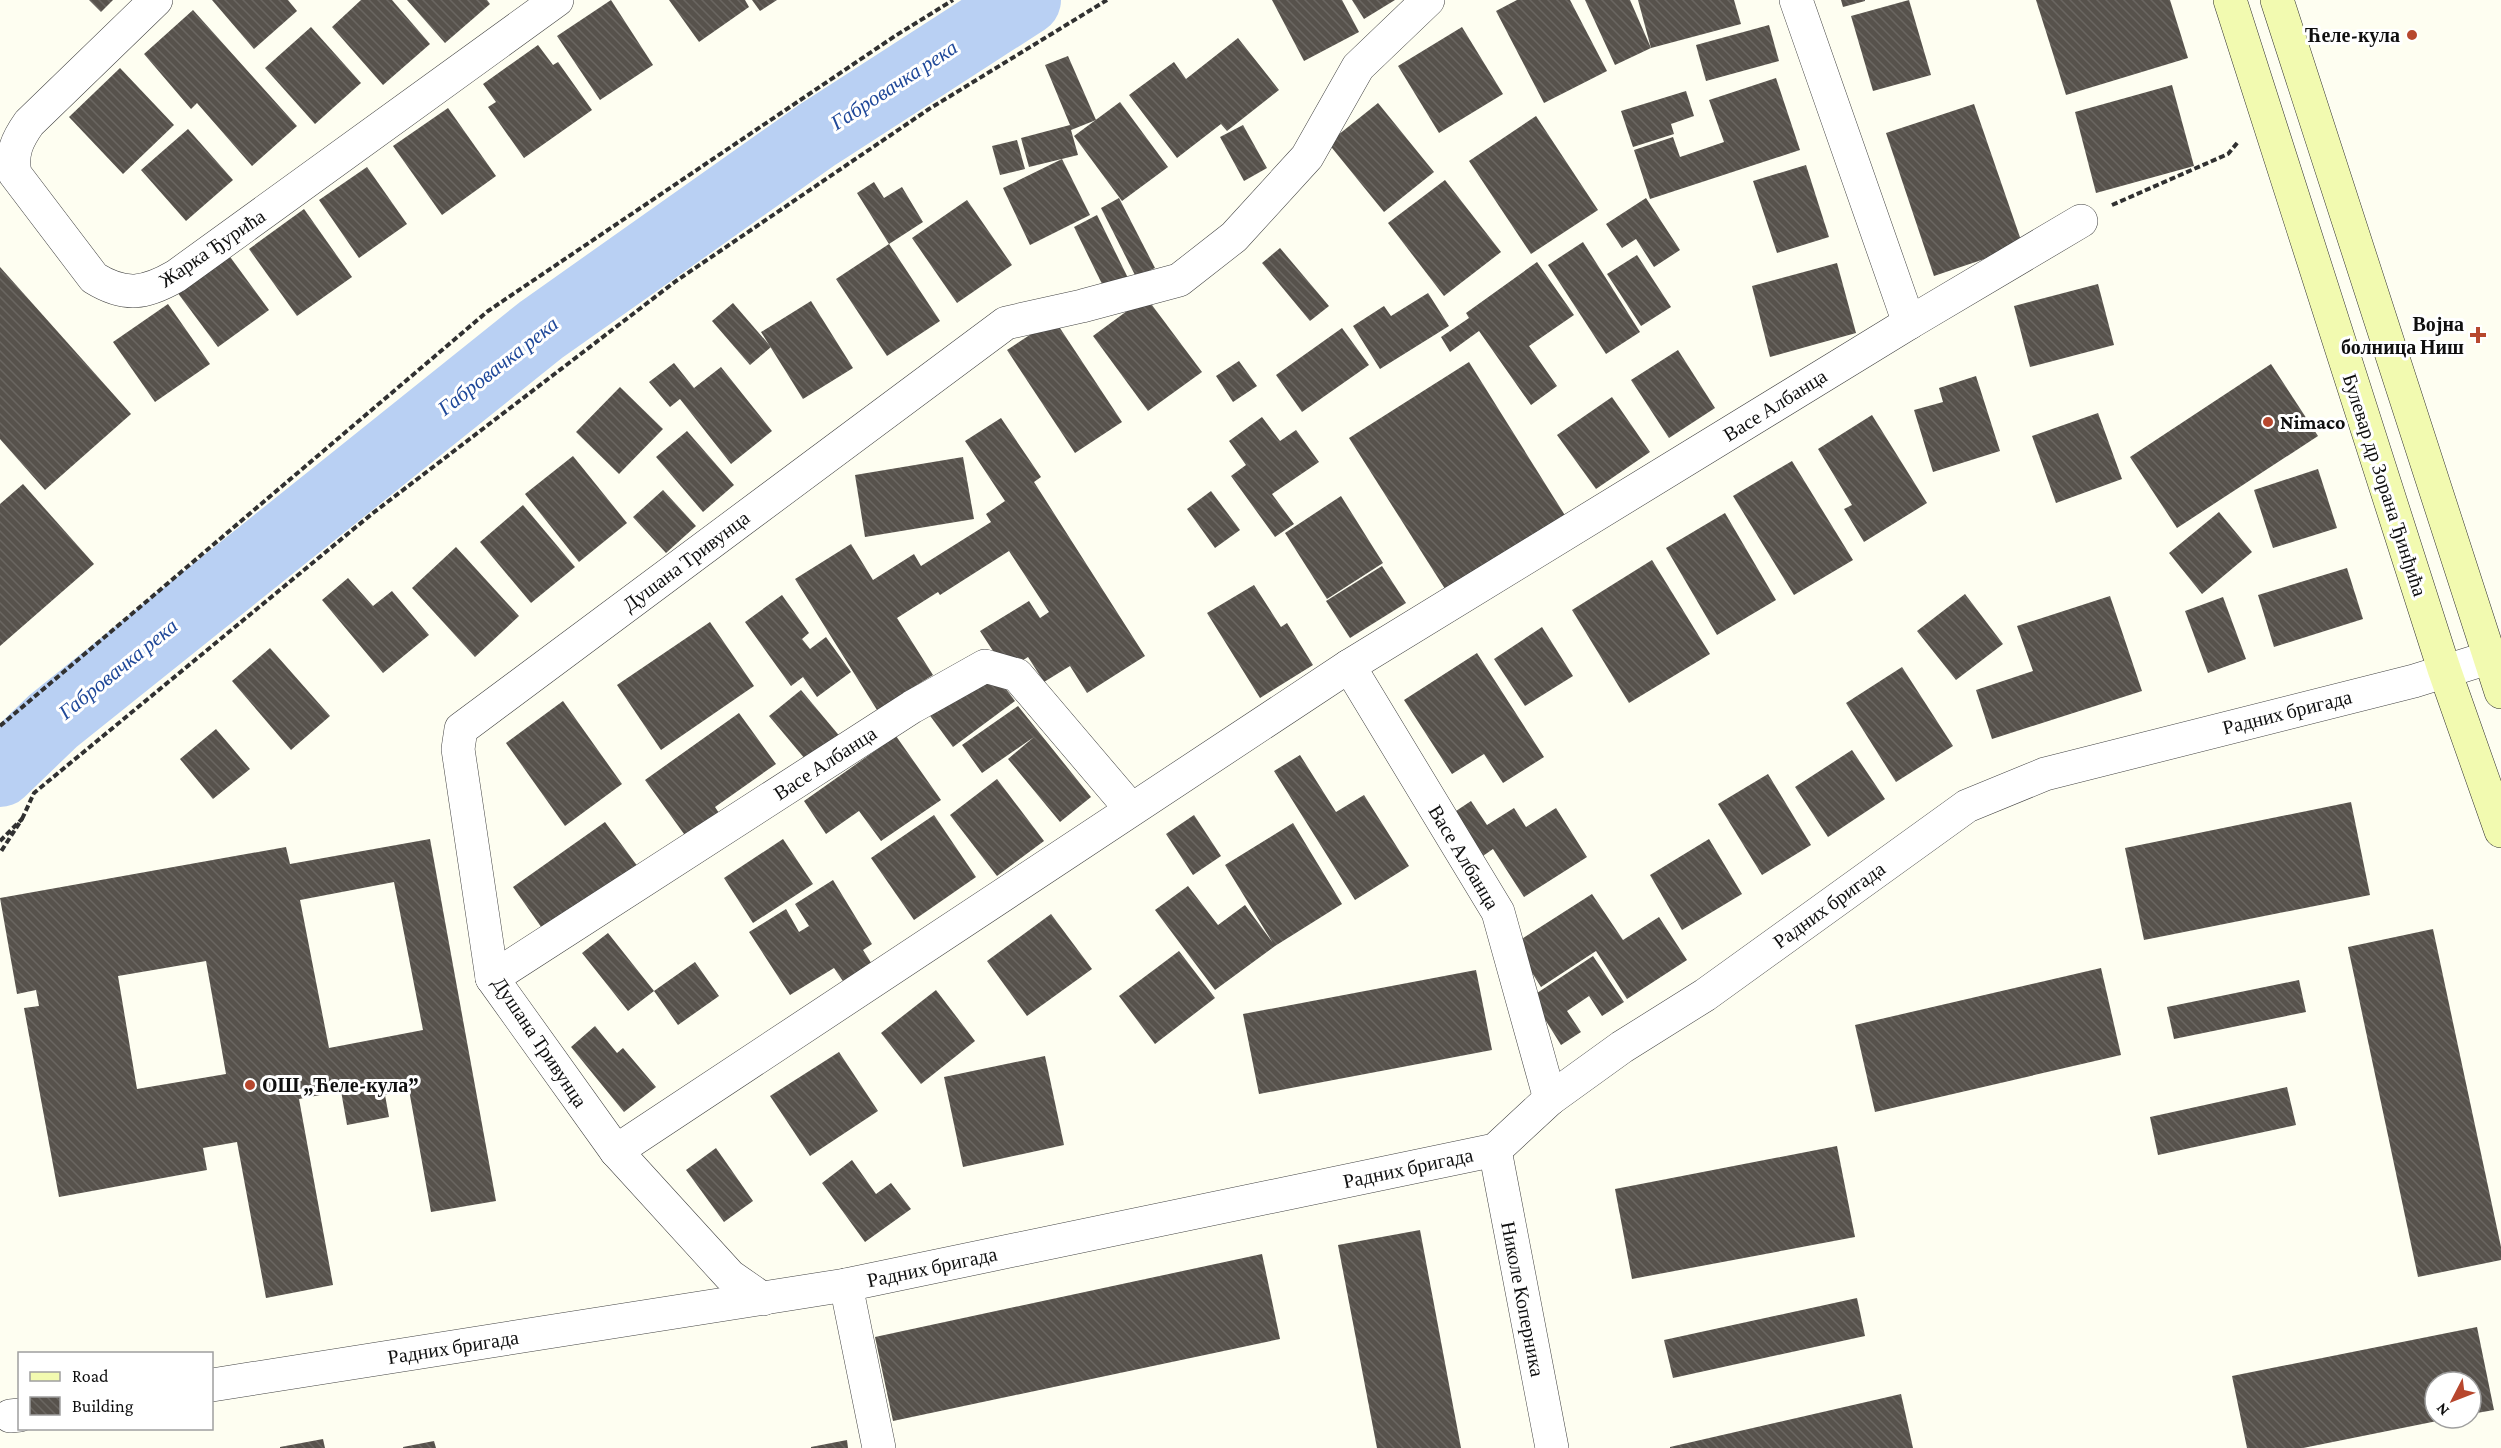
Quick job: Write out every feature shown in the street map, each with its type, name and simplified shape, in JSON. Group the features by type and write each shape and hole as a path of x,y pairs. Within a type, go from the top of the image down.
{"main road":[{"name":"Булевар др Зорана Ђинђића","path":"2230,0 2444,669 2501,831"},
{"path":"2277,0 2488,658 2501,692"}],"street":[{"name":"Жарка Ђурића","path":"156,0 29,123 18,139 12,158 15,174 94,278 110,288 132,292 156,287 176,276 557,0"},
{"name":"Душана Тривунца","path":"763,1299 730,1276 616,1151 492,978 458,749 461,729 1006,323 1082,306 1179,280 1234,237 1307,157 1358,67 1428,0"},
{"path":"1796,0 1909,323"},
{"name":"Васе Албанца","path":"616,1151 1349,666 2081,220"},
{"name":"Радних бригада","path":"213,1385 846,1285 1495,1150 1550,1099 1622,1047 1705,994 1967,806 2045,774 2414,681 2444,669 2488,658"},
{"name":"Васе Албанца","path":"492,978 912,707 985,666 1017,675 1131,809"},
{"name":"Васе Албанца","path":"1349,666 1498,912 1550,1099"},
{"name":"Николе Коперника","path":"1495,1150 1552,1448"},
{"path":"846,1285 879,1448"}],"path":[{"path":"0,726 488,311 895,36 952,0"},
{"path":"0,853 22,819 34,793 336,543 676,281 929,109 1107,0"},
{"path":"2081,220 2228,154 2251,128 2271,124"},
{"path":"0,841 22,819"}],"building":[{"path":"89,0 113,0 101,12"},
{"path":"212,0 288,0 297,11 254,49"},
{"path":"361,0 392,0 430,44 383,85 332,27"},
{"path":"407,0 487,0 490,4 445,43"},
{"path":"611,0 653,65 600,100 557,36"},
{"path":"669,0 745,0 749,7 699,42"},
{"path":"752,0 777,0 760,11"},
{"path":"1272,0 1342,0 1359,32 1304,61"},
{"path":"1352,0 1395,0 1364,19"},
{"path":"1517,0 1570,0 1607,71 1544,103 1496,11"},
{"path":"1585,0 1630,0 1651,48 1615,65"},
{"path":"1638,0 1734,0 1741,24 1651,48"},
{"path":"1841,0 1865,0 1865,1 1843,7"},
{"path":"1909,0 1931,75 1873,91 1851,16"},
{"path":"2036,0 2170,0 2188,58 2066,95"},
{"path":"193,10 297,126 252,166 197,103 191,109 144,54"},
{"path":"1769,25 1779,61 1706,81 1696,45"},
{"path":"311,27 361,83 315,124 265,68"},
{"path":"1462,27 1503,94 1439,133 1398,66"},
{"path":"1238,38 1279,90 1227,131 1221,124 1177,158 1129,95 1174,62 1186,79"},
{"path":"538,45 553,65 558,62 592,110 524,158 488,107 496,102 483,84"},
{"path":"1068,56 1096,120 1071,130 1078,155 1029,167 1021,138 1070,125 1045,65"},
{"path":"120,68 174,125 123,174 69,117"},
{"path":"1776,78 1800,150 1650,199 1634,150 1673,137 1680,157 1724,142 1709,100"},
{"path":"2172,85 2194,166 2096,193 2075,112"},
{"path":"1686,91 1694,116 1671,124 1674,134 1633,147 1621,111"},
{"path":"1120,102 1168,167 1122,201 1074,136"},
{"path":"1378,103 1434,172 1384,212 1328,143"},
{"path":"1974,104 2023,246 1934,276 1886,133"},
{"path":"448,108 496,176 442,215 393,146"},
{"path":"1536,116 1598,210 1531,254 1469,161"},
{"path":"1243,125 1267,168 1244,181 1220,137"},
{"path":"188,129 233,180 186,221 141,170"},
{"path":"1017,140 1025,169 1000,175 992,146"},
{"path":"1062,159 1090,215 1030,245 1003,188"},
{"path":"1806,165 1829,237 1777,253 1753,181"},
{"path":"367,167 407,224 359,258 319,200"},
{"path":"1445,180 1501,252 1444,296 1388,223"},
{"path":"874,182 884,198 902,187 923,222 889,244 857,193"},
{"path":"1119,198 1155,268 1136,277 1101,208"},
{"path":"1646,198 1680,250 1654,267 1636,239 1622,248 1606,224"},
{"path":"967,200 1012,265 957,303 912,238"},
{"path":"304,209 352,277 297,316 249,249"},
{"path":"1097,215 1128,278 1105,290 1074,227"},
{"path":"1583,242 1640,332 1606,354 1548,265"},
{"path":"889,244 940,321 887,356 836,279"},
{"path":"1280,248 1329,306 1310,321 1262,263"},
{"path":"228,254 269,310 218,347 177,292"},
{"path":"1637,255 1671,307 1641,326 1607,274"},
{"path":"1537,262 1574,315 1529,346 1557,386 1531,405 1479,331 1450,352 1441,337 1469,318 1466,313"},
{"path":"1837,263 1856,333 1770,357 1752,286"},
{"path":"0,267 131,414 45,490 0,439"},
{"path":"2098,284 2114,345 2030,367 2014,306"},
{"path":"1428,293 1449,326 1380,369 1353,326 1384,306 1391,316"},
{"path":"1146,297 1202,372 1148,411 1093,336"},
{"path":"811,301 853,368 803,399 761,332"},
{"path":"733,303 771,347 750,365 712,321"},
{"path":"168,304 210,364 155,402 113,342"},
{"path":"1054,319 1122,422 1075,453 1007,350"},
{"path":"1342,328 1369,365 1302,412 1276,375"},
{"path":"1678,350 1715,408 1669,438 1631,380"},
{"path":"1239,361 1257,386 1233,402 1216,376"},
{"path":"1469,362 1566,517 1447,592 1349,438"},
{"path":"674,363 694,388 721,367 772,431 731,464 680,399 670,407 649,382"},
{"path":"2271,364 2318,436 2177,528 2130,457"},
{"path":"1976,376 2000,451 1933,472 1914,410 1943,402 1939,388"},
{"path":"620,387 663,429 619,474 576,432"},
{"path":"1612,397 1650,452 1596,489 1557,435"},
{"path":"2098,413 2122,479 2056,503 2032,436"},
{"path":"1872,415 1927,503 1864,542 1844,509 1852,505 1818,449"},
{"path":"1262,417 1280,441 1296,430 1319,462 1272,494 1294,524 1275,537 1231,476 1246,465 1229,441"},
{"path":"1001,418 1041,477 1034,482 1145,656 1087,693 1070,666 1044,682 1028,657 1006,671 980,631 1029,601 1040,618 1049,612 1009,551 940,595 938,592 897,618 933,675 877,710 795,579 851,544 873,580 914,554 921,566 991,522 986,514 1005,501 965,441"},
{"path":"687,431 734,485 703,512 656,457"},
{"path":"573,456 627,523 579,562 525,494"},
{"path":"963,457 974,519 865,537 855,475"},
{"path":"1792,461 1853,560 1794,595 1733,496"},
{"path":"2318,469 2337,528 2273,548 2254,490"},
{"path":"23,484 94,564 0,646 0,504"},
{"path":"663,490 696,526 666,553 633,517"},
{"path":"1211,491 1240,530 1215,548 1187,509"},
{"path":"1341,496 1383,563 1327,599 1285,533"},
{"path":"523,505 575,567 531,603 480,542"},
{"path":"2219,512 2252,552 2202,594 2169,553"},
{"path":"1725,513 1776,600 1717,635 1666,548"},
{"path":"456,547 519,616 475,657 412,588"},
{"path":"1652,560 1710,654 1629,703 1572,610"},
{"path":"1382,566 1406,603 1350,638 1326,601"},
{"path":"2347,568 2363,619 2274,647 2258,595"},
{"path":"348,578 373,606 392,591 429,635 383,673 322,600"},
{"path":"1254,585 1281,627 1287,623 1313,665 1260,698 1207,613"},
{"path":"1965,594 2003,644 1956,680 1917,631"},
{"path":"782,595 809,633 802,639 810,649 826,637 851,672 817,697 803,677 791,686 745,622"},
{"path":"2110,596 2142,691 1992,739 1976,690 2033,671 2017,626"},
{"path":"2223,597 2246,659 2208,673 2185,611"},
{"path":"710,622 754,686 661,750 617,685"},
{"path":"1542,627 1573,676 1525,706 1494,659"},
{"path":"270,648 330,716 291,750 232,681"},
{"path":"1477,653 1544,757 1503,783 1484,754 1452,774 1404,700"},
{"path":"990,667 1015,701 953,747 928,713"},
{"path":"1902,667 1953,746 1896,782 1846,703"},
{"path":"801,690 842,739 811,766 769,716"},
{"path":"563,701 622,784 565,826 506,743"},
{"path":"1018,706 1091,797 1060,822 1008,759 1034,737 982,773 962,745"},
{"path":"739,713 776,764 715,807 725,822 692,845 645,780"},
{"path":"216,729 250,769 213,799 180,759"},
{"path":"896,736 941,800 881,841 859,811 826,834 804,801"},
{"path":"1852,750 1885,799 1828,837 1795,787"},
{"path":"1300,755 1336,812 1364,795 1409,866 1355,900 1274,771"},
{"path":"1768,774 1811,845 1762,875 1718,804"},
{"path":"997,779 1044,841 997,876 950,815"},
{"path":"1471,801 1487,825 1514,808 1526,827 1556,808 1587,857 1524,897 1493,849 1480,858 1450,815"},
{"path":"2351,802 2370,895 2144,940 2125,848"},
{"path":"934,815 976,877 914,920 871,858"},
{"path":"1194,815 1221,856 1193,875 1166,834"},
{"path":"605,822 641,871 549,938 513,887"},
{"path":"1293,823 1342,904 1275,946 1215,990 1155,910 1188,886 1218,925 1245,905 1273,943 1225,865"},
{"path":"430,839 496,1201 431,1212 409,1090 385,1095 389,1117 347,1125 341,1091 299,1099 333,1285 266,1298 237,1142 203,1148 207,1170 59,1197 24,1008 39,1006 36,990 17,994 0,898 286,847 290,864","holes":["394,882 423,1030 329,1048 300,900","206,961 226,1074 137,1089 118,976"]},
{"path":"783,839 813,884 753,923 724,878"},
{"path":"1709,839 1742,894 1682,930 1650,875"},
{"path":"833,880 872,944 863,950 875,969 847,987 834,968 790,995 749,932 786,909 799,932 809,926 795,904"},
{"path":"1592,894 1623,940 1659,917 1687,960 1627,999 1596,951 1541,987 1514,944"},
{"path":"1051,914 1092,969 1027,1016 987,961"},
{"path":"2433,929 2501,1247 2501,1260 2418,1277 2348,947"},
{"path":"608,933 654,991 628,1011 582,953"},
{"path":"1179,951 1215,998 1155,1044 1119,996"},
{"path":"1593,956 1624,1002 1602,1016 1589,996 1567,1011 1581,1032 1561,1045 1531,997"},
{"path":"695,962 719,996 678,1025 654,991"},
{"path":"2101,968 2121,1055 1875,1112 1855,1025"},
{"path":"1476,970 1492,1050 1259,1094 1243,1014"},
{"path":"2299,980 2306,1012 2174,1039 2167,1007"},
{"path":"936,990 975,1041 921,1084 881,1033"},
{"path":"595,1026 617,1053 623,1048 656,1087 624,1112 571,1047"},
{"path":"839,1052 878,1111 810,1156 770,1096"},
{"path":"1045,1056 1064,1145 963,1167 944,1077"},
{"path":"2287,1087 2296,1125 2158,1155 2150,1117"},
{"path":"1837,1146 1855,1237 1632,1279 1615,1189"},
{"path":"716,1148 753,1201 724,1222 686,1170"},
{"path":"852,1160 876,1194 891,1183 911,1209 865,1242 822,1183"},
{"path":"1420,1230 1461,1448 1377,1448 1338,1245"},
{"path":"1262,1254 1280,1339 893,1421 875,1337"},
{"path":"1857,1298 1865,1336 1673,1378 1664,1340"},
{"path":"2477,1327 2494,1410 2483,1412 2483,1370 2423,1370 2423,1424 2303,1448 2247,1448 2232,1376"},
{"path":"1901,1394 1913,1448 1670,1448 1670,1447"},
{"path":"323,1439 325,1448 280,1448 280,1447"},
{"path":"847,1440 848,1448 811,1448 811,1447"},
{"path":"434,1441 436,1448 403,1448 403,1447"}],"waterway":[{"name":"Габровачка река","path":"0,772 53,721 541,330 817,135 1026,0"}],"place":[{"name":"Ћеле-кула","path":"2412,35"},
{"name":"Војна болница Ниш","path":"2478,335"},
{"name":"Nimaco","path":"2268,422"},
{"name":"ОШ „Ћеле-кула”","path":"250,1085"}]}
